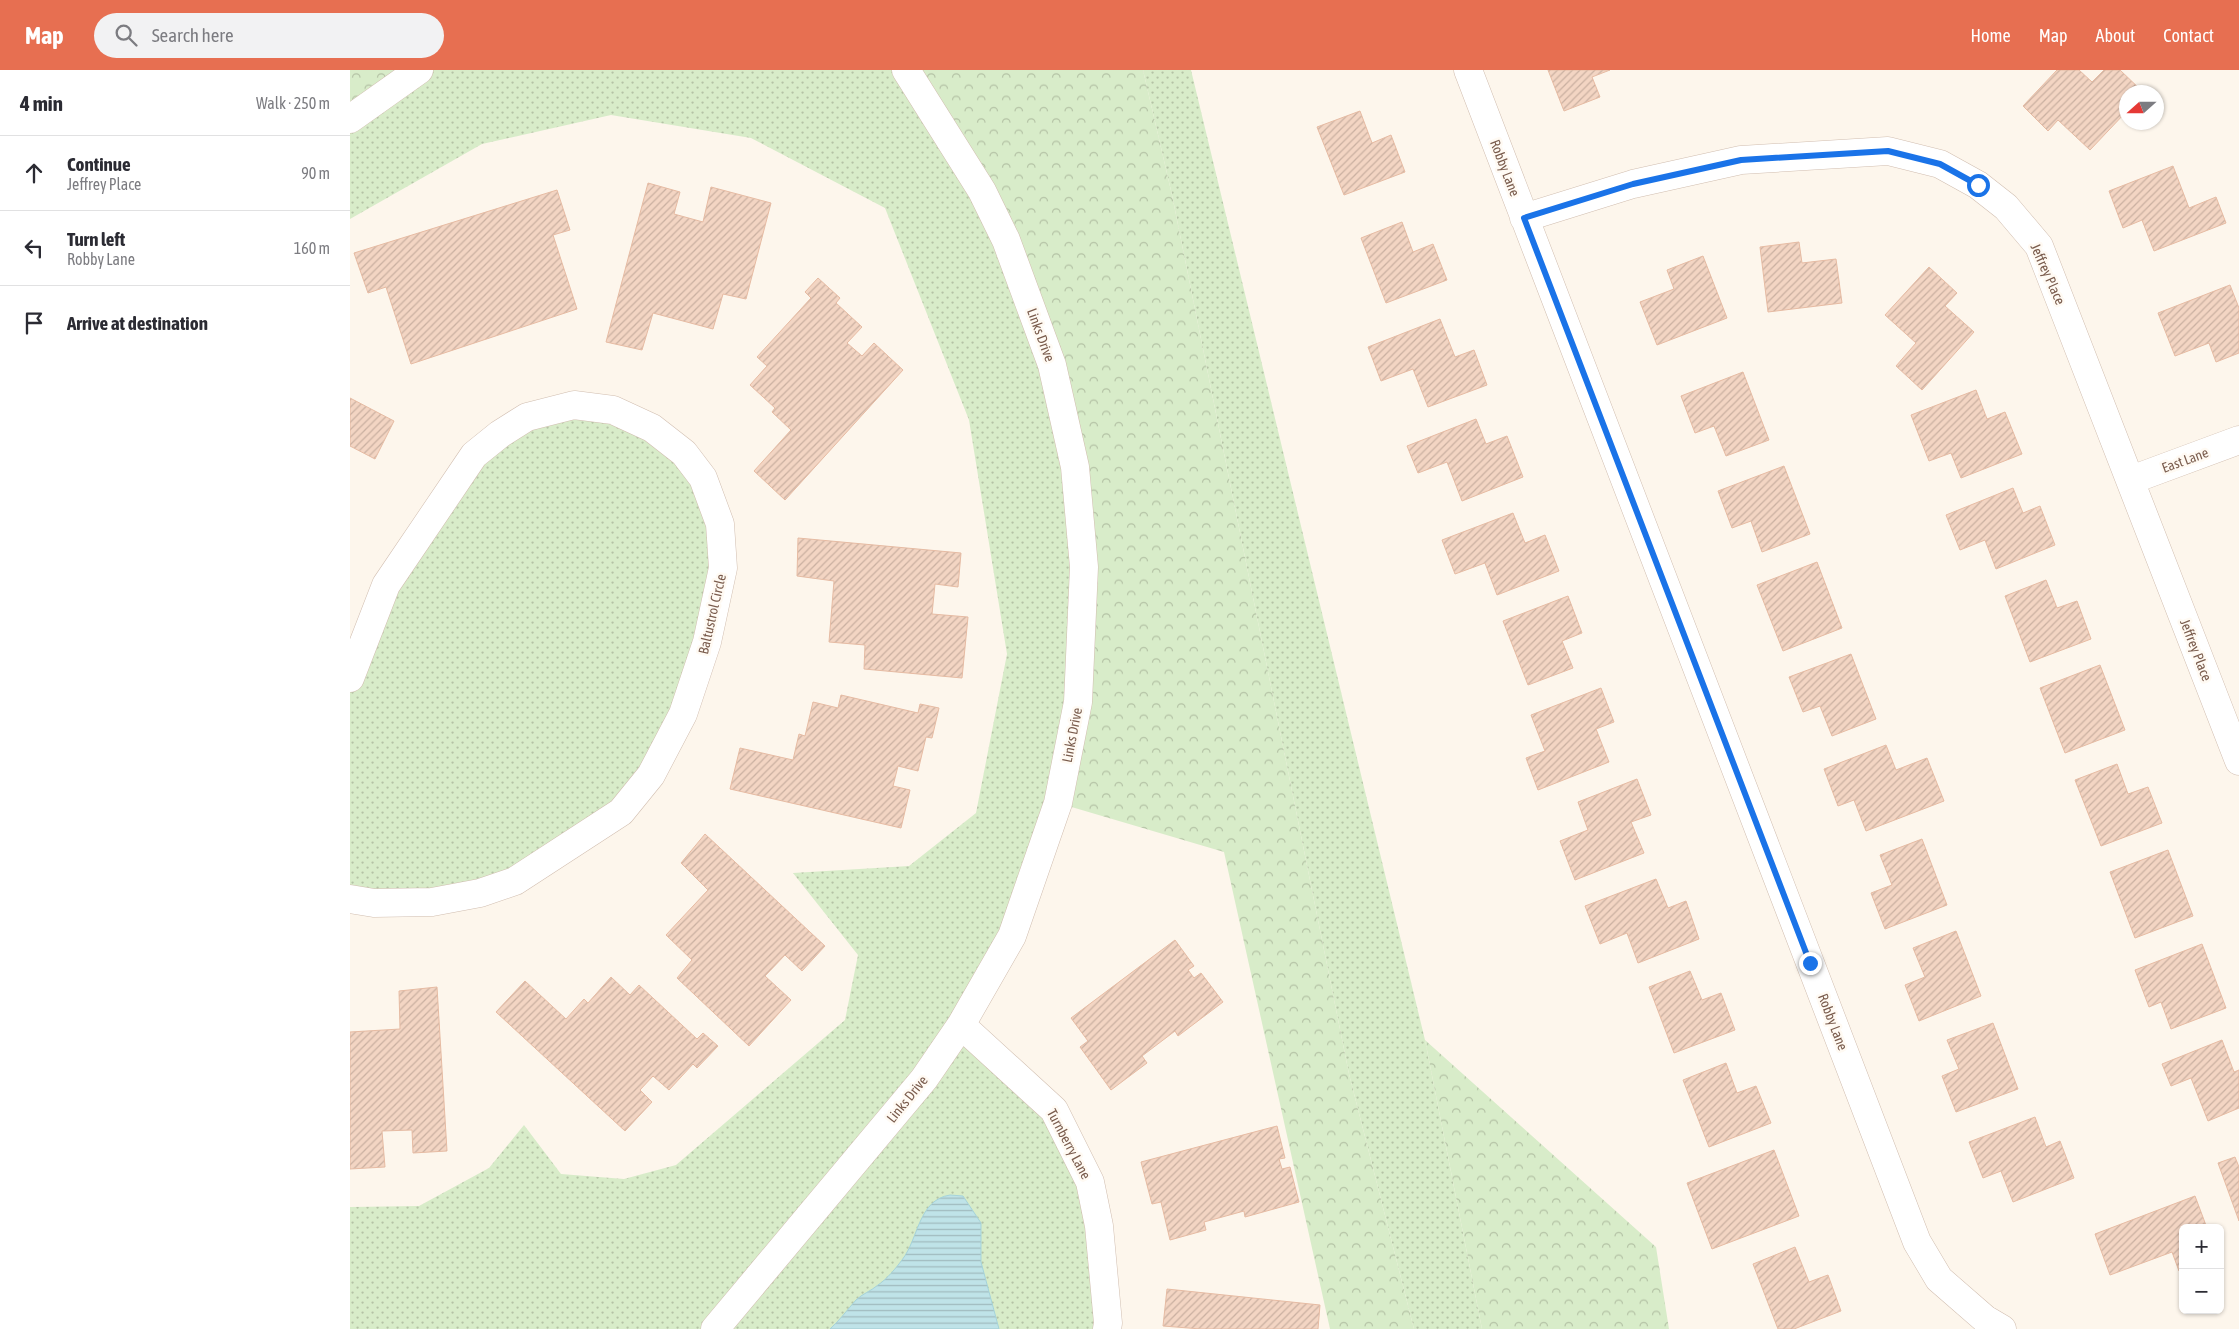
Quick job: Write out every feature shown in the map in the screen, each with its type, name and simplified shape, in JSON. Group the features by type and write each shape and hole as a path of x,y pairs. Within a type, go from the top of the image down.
{"street":[{"path":"350,119 419,70"},
{"name":"Links Drive","path":"715,1329 924,1079 961,1024 1012,936 1058,803 1078,702 1084,567 1075,466 1052,365 1006,240 982,191 906,70"},
{"name":"Robby Lane","path":"1468,70 1917,1242 1939,1279 1985,1319 2002,1329"},
{"name":"Jeffrey Place","path":"1524,218 1633,184 1741,160 1888,151 1940,164 1978,185 2006,207 2039,246 2239,761"},
{"name":"Baltustrol Circle","path":"350,678 386,585 474,455 500,434 527,417 574,405 613,410 652,428 684,453 704,478 720,524 723,568 707,642 683,714 651,775 621,812 515,881 489,890 432,902 374,903 350,899"},
{"name":"East Lane","path":"2131,480 2239,440"},
{"name":"Turnberry Lane","path":"961,1024 1054,1110 1090,1182 1099,1226 1107,1329"}],"green space":[{"path":"350,70 419,70 350,119"},
{"path":"419,70 906,70 914,81 1052,365 1084,567 1058,803 961,1025 1054,1110 1090,1182 1107,1329 350,1329 350,1207 419,1206 489,1168 524,1125 561,1174 624,1179 676,1165 845,1020 858,955 793,873 909,866 976,813 1007,654 969,420 885,208 751,138 611,115 482,144 350,219 350,119"},
{"path":"919,70 1143,70 1172,195 1349,1074 1414,1329 1330,1329 1224,852 1058,803 1084,567 1052,365"},
{"path":"1143,70 1191,70 1425,1040 1482,1329 1414,1329 1349,1074 1172,195"},
{"path":"574,405 684,453 723,568 651,775 515,881 350,899 350,678 386,585 474,455"},
{"path":"1425,1040 1656,1247 1669,1329 1482,1329"}],"water":[{"path":"950,1195 963,1196 981,1223 981,1262 999,1329 830,1329 856,1300 881,1283 902,1260 908,1251 920,1221 931,1204 939,1198"}],"building":[{"path":"1548,70 1610,70 1592,77 1600,97 1564,111"},
{"path":"2057,70 2079,70 2092,82 2104,70 2120,70 2136,85 2119,85 2119,119 2090,150 2058,120 2048,131 2023,106"},
{"path":"1360,111 1372,143 1391,135 1405,172 1344,195 1317,127"},
{"path":"2173,166 2189,208 2216,197 2226,223 2154,251 2142,220 2123,228 2109,191"},
{"path":"648,183 680,192 674,214 703,222 711,187 771,203 746,299 723,294 713,329 653,313 642,350 606,342"},
{"path":"557,190 570,230 553,235 577,309 411,364 386,287 368,293 354,253"},
{"path":"1402,222 1413,252 1433,244 1447,280 1386,303 1361,238"},
{"path":"1799,242 1802,263 1836,259 1842,303 1768,312 1760,247"},
{"path":"1703,256 1727,318 1657,345 1640,302 1674,289 1667,270"},
{"path":"1929,267 1957,293 1945,306 1974,332 1922,390 1896,366 1916,343 1885,315"},
{"path":"818,278 840,298 836,303 862,327 847,343 862,356 874,343 903,370 785,500 754,471 791,430 772,412 775,408 750,385 767,366 757,357 811,298 805,292"},
{"path":"2230,285 2239,308 2239,353 2216,362 2209,343 2175,356 2158,313"},
{"path":"1440,319 1455,357 1474,350 1487,385 1428,407 1413,369 1381,381 1368,347"},
{"path":"1743,372 1769,440 1726,456 1714,426 1695,433 1681,396"},
{"path":"1976,390 1987,419 2005,412 2022,454 1961,478 1951,453 1929,461 1911,415"},
{"path":"350,398 394,421 375,459 350,446"},
{"path":"1476,419 1486,444 1507,436 1523,477 1462,501 1447,462 1418,473 1407,446"},
{"path":"1784,466 1810,534 1762,552 1751,521 1732,528 1718,491"},
{"path":"2013,488 2023,513 2040,506 2055,545 1996,569 1985,540 1960,550 1946,515"},
{"path":"1513,513 1525,543 1545,535 1559,571 1497,595 1485,563 1455,574 1442,540"},
{"path":"798,538 961,553 958,587 935,584 932,614 968,617 962,678 864,669 865,645 829,642 834,581 797,576"},
{"path":"1817,562 1842,628 1783,651 1757,585"},
{"path":"2046,580 2057,608 2077,601 2091,639 2030,662 2005,596"},
{"path":"1568,596 1582,633 1562,641 1573,668 1528,685 1503,621"},
{"path":"1851,654 1876,719 1832,736 1820,706 1803,712 1789,677"},
{"path":"2100,665 2125,730 2065,753 2040,688"},
{"path":"1601,688 1614,722 1596,729 1609,762 1538,790 1526,758 1545,751 1531,715"},
{"path":"841,695 918,713 920,704 939,708 932,738 926,737 918,771 898,766 893,786 910,790 901,828 730,789 740,748 793,760 799,734 805,736 813,702 838,708"},
{"path":"1886,745 1896,770 1927,758 1944,801 1866,831 1854,800 1838,806 1824,769"},
{"path":"2117,764 2128,794 2148,787 2162,823 2101,846 2075,780"},
{"path":"1637,779 1651,815 1631,822 1644,853 1575,880 1560,841 1588,830 1578,802"},
{"path":"705,834 825,946 802,971 785,955 765,976 791,1000 749,1046 677,978 692,960 666,935 708,890 681,863"},
{"path":"1922,839 1947,905 1885,929 1871,893 1892,885 1880,855"},
{"path":"2168,850 2193,916 2135,938 2110,872"},
{"path":"1656,879 1668,908 1686,901 1699,939 1638,963 1627,933 1600,944 1585,906"},
{"path":"1956,931 1981,996 1919,1021 1905,985 1925,977 1913,948"},
{"path":"1175,940 1194,966 1188,970 1194,978 1201,973 1223,1002 1178,1036 1175,1031 1142,1056 1147,1063 1111,1090 1080,1047 1088,1041 1071,1018"},
{"path":"2202,944 2226,1008 2171,1029 2161,1002 2149,1007 2135,970"},
{"path":"1690,971 1702,1000 1721,993 1735,1030 1674,1053 1649,987"},
{"path":"611,977 630,995 639,985 697,1039 703,1033 718,1046 697,1068 693,1064 669,1090 653,1076 640,1090 652,1102 625,1131 496,1012 525,981 566,1019 584,999 588,1003"},
{"path":"437,987 447,1151 413,1153 412,1130 382,1131 385,1167 350,1169 350,1032 400,1029 399,991"},
{"path":"1993,1023 2018,1089 1956,1112 1942,1076 1959,1069 1947,1040"},
{"path":"2222,1040 2234,1072 2239,1070 2239,1108 2208,1121 2191,1078 2171,1086 2162,1064"},
{"path":"1726,1063 1737,1093 1756,1086 1771,1123 1709,1147 1683,1080"},
{"path":"2035,1117 2046,1147 2060,1141 2074,1178 2013,1202 2001,1171 1983,1178 1969,1142"},
{"path":"1277,1126 1285,1158 1279,1159 1282,1169 1290,1167 1299,1202 1245,1217 1244,1211 1204,1222 1206,1230 1170,1240 1161,1202 1152,1204 1141,1162"},
{"path":"1774,1150 1799,1216 1712,1249 1687,1183"},
{"path":"2235,1157 2239,1167 2239,1221 2218,1163"},
{"path":"2195,1196 2206,1224 2179,1224 2179,1271 2172,1252 2110,1275 2095,1234"},
{"path":"1795,1247 1809,1282 1828,1275 1841,1311 1794,1329 1778,1329 1753,1264"},
{"path":"1167,1289 1320,1305 1318,1329 1201,1329 1163,1326"}],"route":[{"path":"1810,963 1524,218 1633,184 1741,160 1888,151 1940,164 1978,185"}]}
